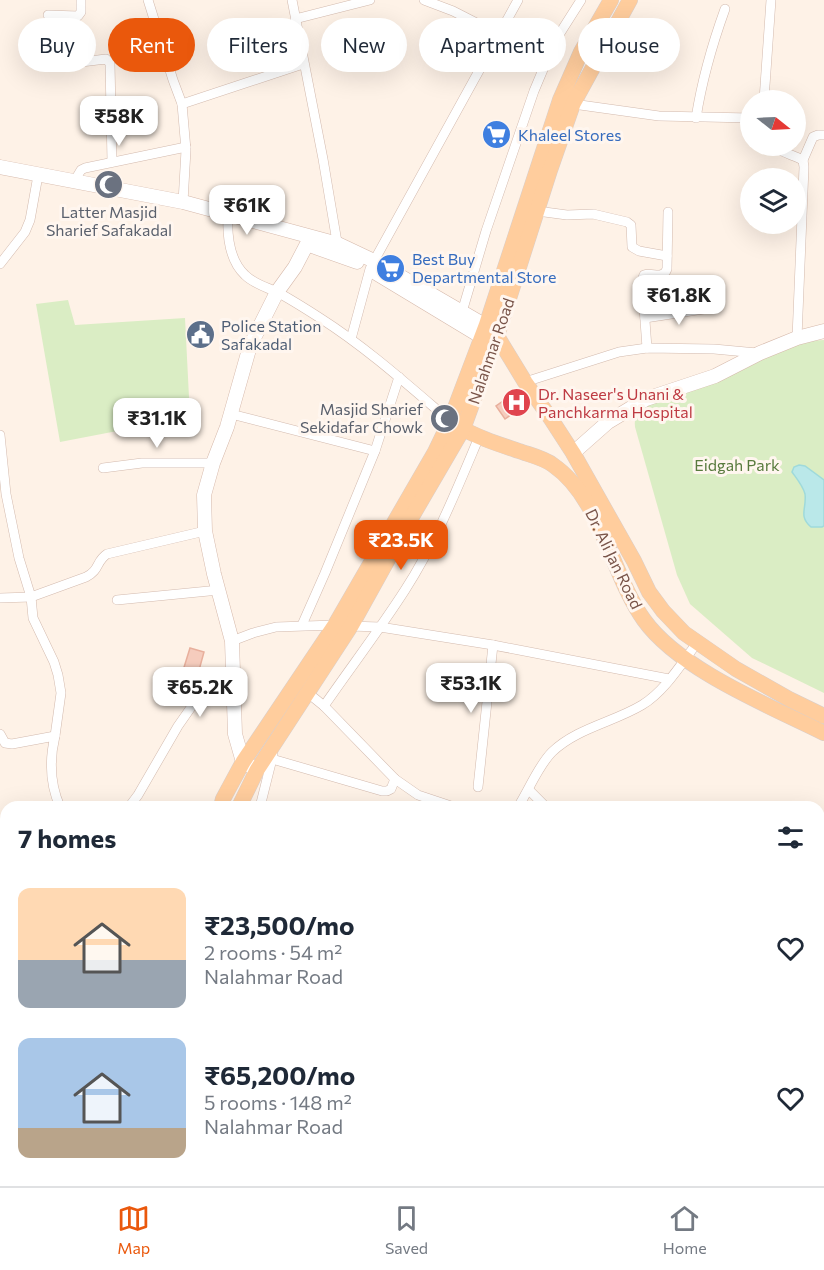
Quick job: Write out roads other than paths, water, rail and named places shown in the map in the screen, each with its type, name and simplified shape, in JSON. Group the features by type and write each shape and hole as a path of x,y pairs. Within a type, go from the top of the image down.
{"main road":[{"name":"Nalahmar Road","path":"222,801 243,762 334,625 435,452 488,333 537,211 544,168 560,100 581,52 611,0"},
{"name":"Nalahmar Road","path":"242,801 257,770 351,626 463,429 488,333 544,168 595,61 630,0"},
{"path":"0,167 183,202 306,244 338,250"},
{"path":"0,175 227,218 338,250 462,312 488,333"},
{"path":"257,770 243,762 235,734 232,641 205,531 204,495 227,428 250,346 277,292 295,267 306,244"},
{"path":"372,265 488,333"},
{"path":"573,453 608,422 646,399 714,376 797,338 824,331"},
{"name":"Dr. Ali Jan Road","path":"488,333 525,382 573,453 649,592 663,611 684,633 736,669 824,716"},
{"path":"450,421 463,429"},
{"name":"Dr. Ali Jan Road","path":"463,429 552,464 577,488 591,510 635,606 658,637 685,659 740,692 824,733"}],"street":[{"path":"48,15 78,16 81,12 81,0"},
{"path":"148,0 182,104 186,147 183,202"},
{"path":"292,0 295,18"},
{"path":"299,18 370,0"},
{"path":"424,0 467,18"},
{"path":"509,18 518,0"},
{"path":"462,312 486,231 534,92 555,41 580,0"},
{"path":"765,90 771,0"},
{"path":"696,118 705,69 725,9"},
{"path":"96,60 106,59 110,63 112,162"},
{"path":"182,104 279,72"},
{"path":"305,72 323,159 338,250"},
{"path":"351,339 372,265 479,72"},
{"path":"573,104 658,116 740,118"},
{"path":"797,338 803,160 813,137 824,135"},
{"path":"75,180 81,170 186,147"},
{"path":"792,156 803,160"},
{"path":"0,264 25,232 30,220 38,181"},
{"path":"537,211 567,215 593,214 627,222 631,225 632,247 639,251 667,256"},
{"path":"646,348 642,280 647,274 662,275 667,269 668,212"},
{"path":"227,218 230,246 235,262 244,275 277,292 351,339 450,421"},
{"path":"645,318 710,308"},
{"path":"525,382 619,352 646,348 714,349 760,353"},
{"path":"302,625 326,573 375,451 399,377"},
{"path":"231,414 375,451"},
{"path":"0,435 6,494 19,558 31,597 33,618 54,662 61,693 51,754 51,771 58,801"},
{"path":"324,706 406,588 449,511 479,437"},
{"path":"103,468 142,463 213,464"},
{"path":"0,598 31,597 93,574 102,557 107,554 205,531"},
{"path":"117,600 219,590"},
{"path":"232,641 276,627 334,625 380,627 494,645 669,679"},
{"path":"522,801 551,752 568,740 641,705 658,693 697,643"},
{"path":"478,787 494,645"},
{"path":"134,801 178,726 199,696 215,683 233,679"},
{"path":"308,693 324,706 395,779 418,795 436,801"},
{"path":"0,734 5,743 12,744 55,736"},
{"path":"262,801 276,741"},
{"path":"272,759 382,791 391,789 395,779"},
{"path":"529,790 540,801"}],"water":[{"path":"805,466 824,480 824,526 822,527 811,527 805,519 805,494 792,472 794,467"}],"place":[{"name":"Khaleel Stores","path":"497,135"},
{"name":"Latter Masjid Sharief Safakadal","path":"109,184"},
{"name":"Best Buy Departmental Store","path":"391,268"},
{"name":"Police Station Safakadal","path":"200,335"},
{"name":"Dr. Naseer's Unani & Panchkarma Hospital","path":"517,403"},
{"name":"Masjid Sharief Sekidafar Chowk","path":"444,418"}],"park label":[{"name":"Eidgah Park","path":"737,465"}]}
